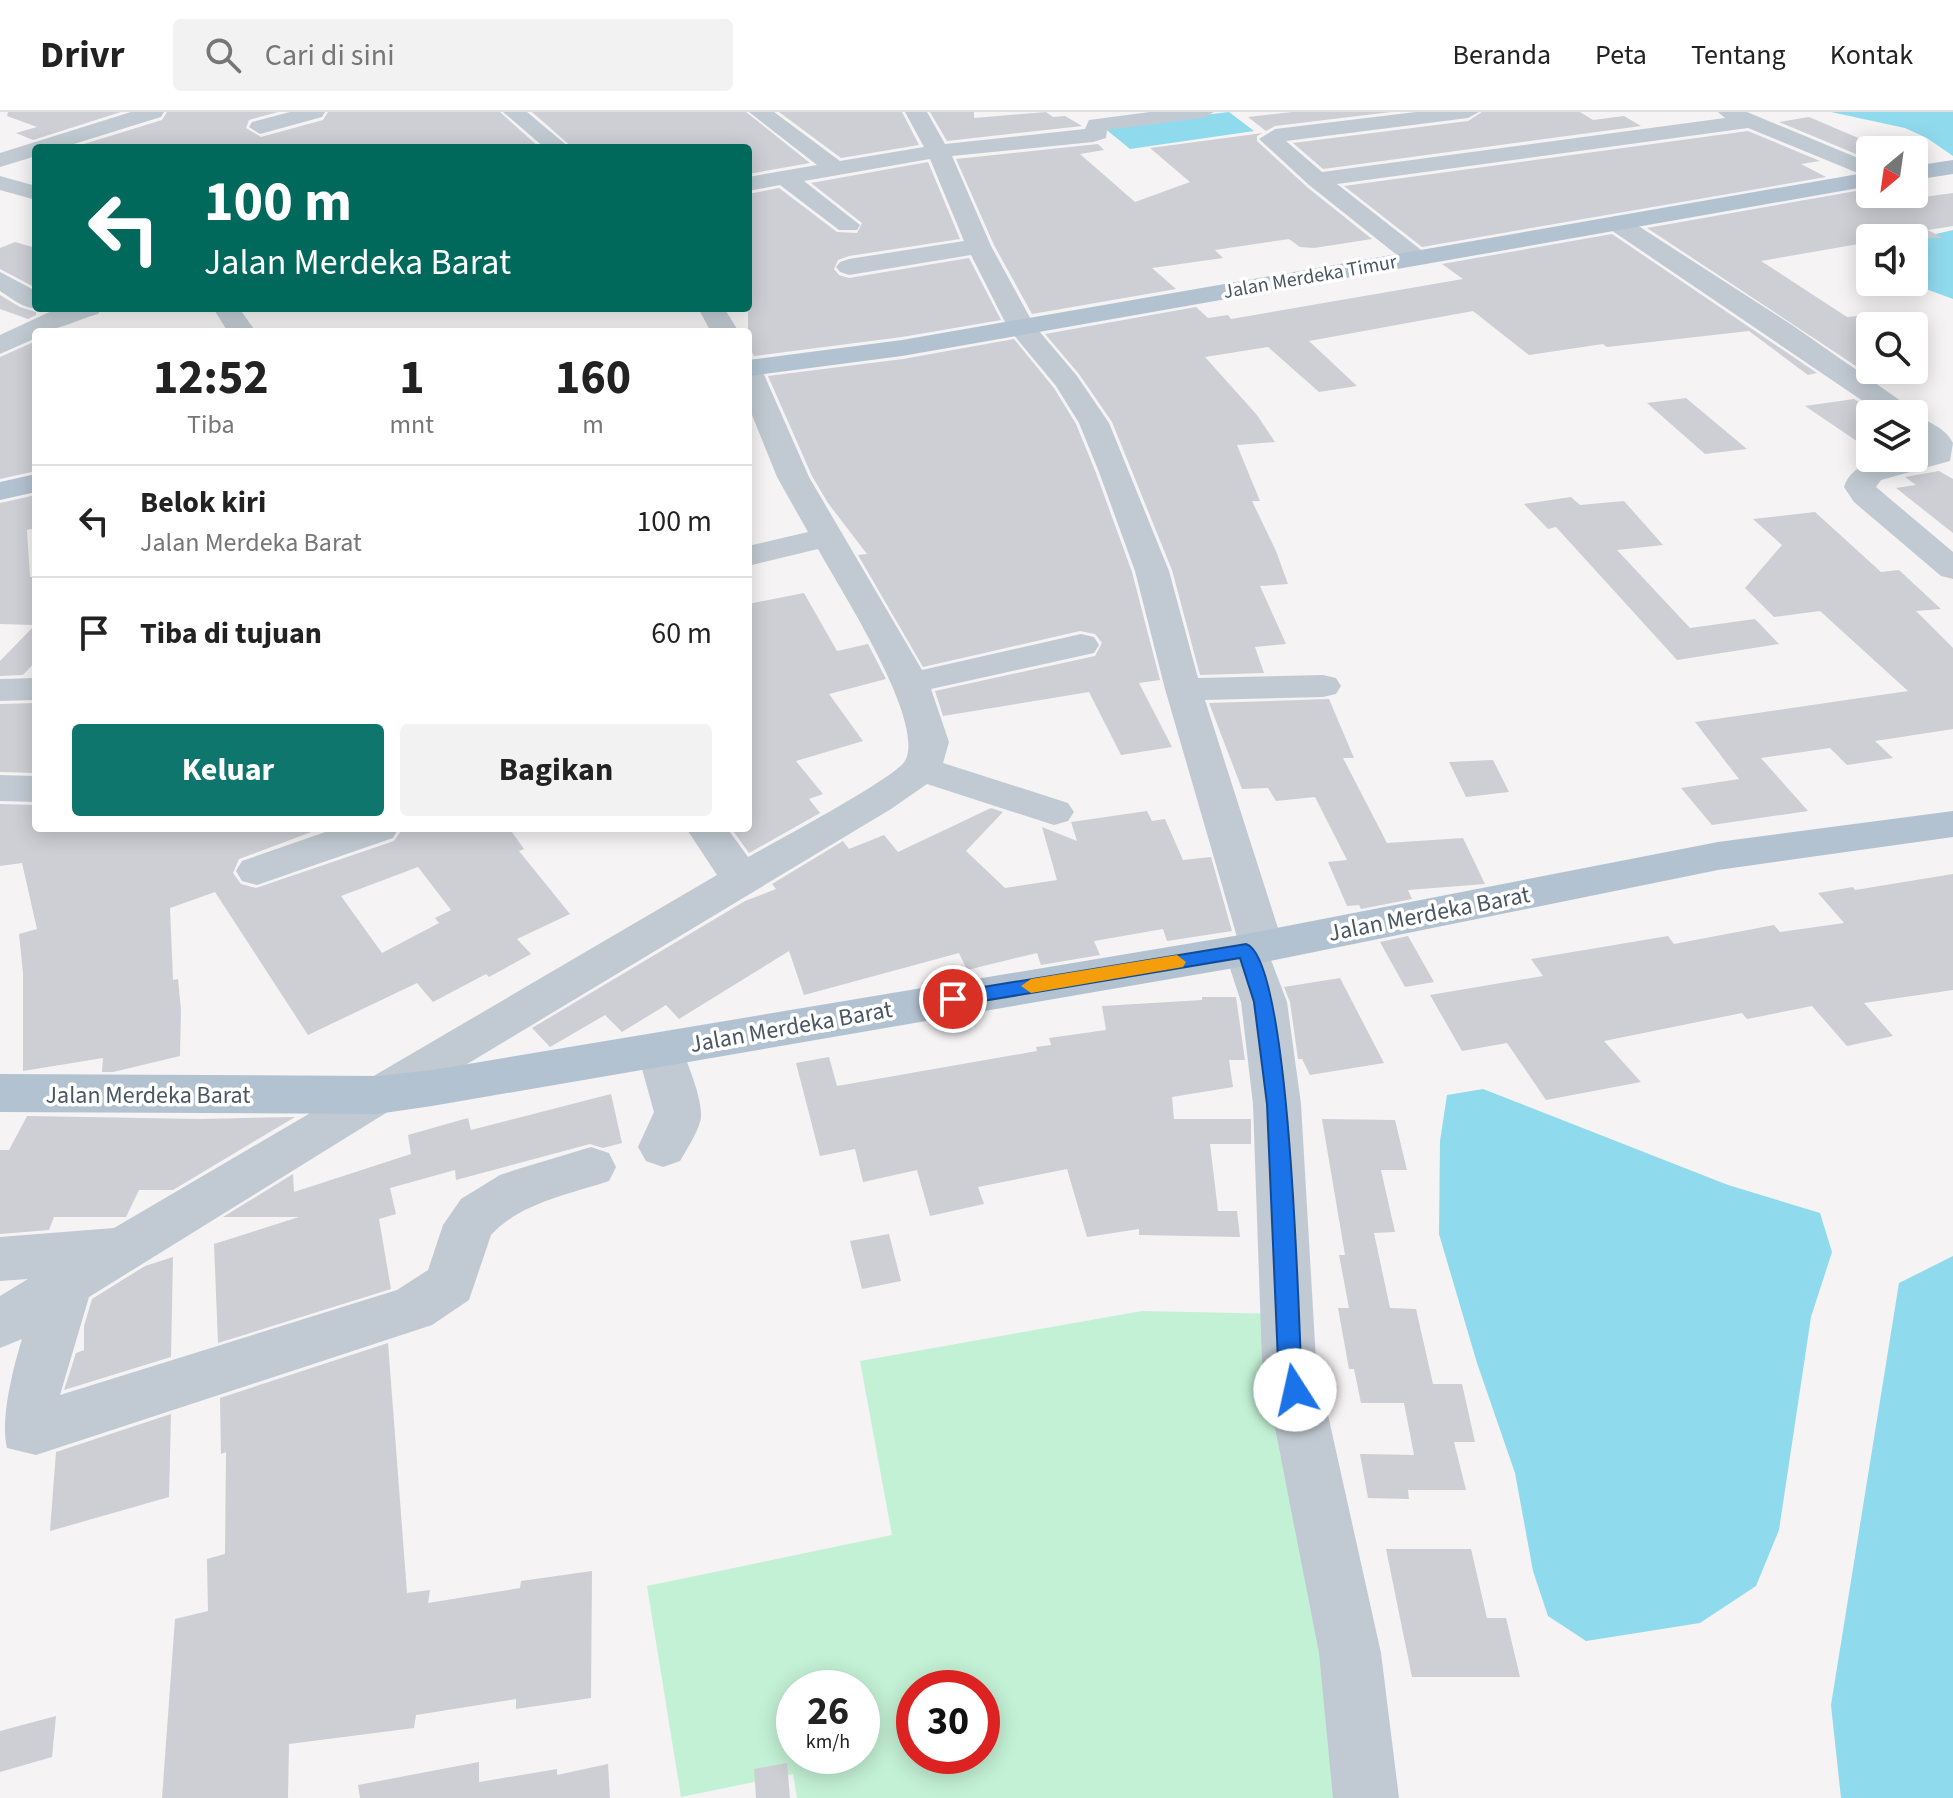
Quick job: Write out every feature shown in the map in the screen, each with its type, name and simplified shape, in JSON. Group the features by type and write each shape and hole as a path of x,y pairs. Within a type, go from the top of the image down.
{"main road":[{"path":"1928,172 1950,170"},
{"name":"Jalan Merdeka Timur","path":"752,368 887,351 1856,181"},
{"path":"0,491 32,484"},
{"name":"Jalan Merdeka Barat","path":"0,1093 377,1095 660,1051 1254,949 1718,856 1953,824"}],"street":[{"path":"65,144 153,112"},
{"path":"284,141 258,128 314,112"},
{"path":"514,112 554,144"},
{"path":"760,112 835,168"},
{"path":"916,112 943,162 979,246 1022,328 1067,382 1094,423 1152,571 1254,949 1277,1104 1289,1361 1350,1653 1366,1798"},
{"path":"943,162 1093,135 1098,133 1094,127 1097,125 1203,112"},
{"path":"1416,258 1317,180 1272,137 1468,112"},
{"path":"1729,112 1856,165"},
{"path":"1317,180 1752,121"},
{"path":"0,160 32,153"},
{"path":"752,183 835,168 943,162 1023,165"},
{"path":"784,177 848,225"},
{"path":"0,183 32,192"},
{"path":"1617,223 1881,400"},
{"path":"849,267 979,246"},
{"path":"0,280 32,300"},
{"path":"0,346 42,312"},
{"path":"0,1324 377,1095 877,800 922,769 930,742 911,683 793,477 752,379"},
{"path":"1928,432 1940,444 1939,455 1928,458"},
{"path":"1874,472 1863,477 1860,487 1865,495 1953,569"},
{"path":"752,555 828,537"},
{"path":"911,683 1081,645"},
{"path":"1183,689 1323,686"},
{"path":"0,690 32,689"},
{"path":"922,769 1054,812"},
{"path":"0,788 32,789"},
{"path":"257,871 368,832"},
{"path":"709,832 741,879"},
{"path":"660,1051 678,1112 676,1123 663,1147"},
{"path":"66,1286 23,1424 27,1429 36,1429 413,1308 450,1284 469,1225 479,1214 518,1190 591,1167"},
{"path":"0,1259 123,1249"}],"green space":[{"path":"1142,1311 1287,1314 1360,1798 797,1798 793,1774 681,1797 647,1586 892,1535 860,1361"}],"water":[{"path":"1229,112 1254,131 1130,149 1103,127"},
{"path":"1831,112 1953,112 1953,156 1928,136"},
{"path":"1953,230 1953,299 1928,290 1928,236"},
{"path":"1483,1089 1728,1185 1820,1213 1832,1252 1811,1317 1779,1530 1756,1586 1700,1623 1586,1641 1548,1616 1533,1571 1515,1473 1477,1363 1439,1234 1440,1141 1447,1095"},
{"path":"1953,1256 1953,1798 1841,1798 1831,1705 1899,1283"}],"building":[{"path":"8,112 121,112 33,140 16,133 37,127 7,116"},
{"path":"167,112 278,112 249,120 246,128 261,137 323,120 328,112 500,112 536,144 84,144 162,120"},
{"path":"532,112 746,112 810,163 752,173 752,144 568,144"},
{"path":"779,112 902,112 919,145 841,158"},
{"path":"930,112 974,112 974,118 1046,112 1053,117 1065,116 1082,126 947,141"},
{"path":"1292,112 1391,112 1275,126 1266,131 1248,117"},
{"path":"1482,112 1580,112 1593,120 1624,116 1641,126 1323,169 1293,143 1468,121"},
{"path":"1809,117 1856,137 1856,154 1779,122"},
{"path":"1748,131 1820,161 1801,164 1826,177 1422,247 1344,186"},
{"path":"1263,133 1257,136 1257,141 1307,187 1372,239 1314,248 1300,247 1289,239 1215,250 1223,258 1152,268 1176,289 1032,314 994,245 956,159 1098,144 1104,150 1080,154 1135,202 1190,182 1150,148"},
{"path":"928,162 960,239 849,256 838,260 834,269 839,275 849,278 969,258 1001,320 902,337 754,356 752,328 748,328 748,312 752,312 752,193 779,188 837,232 857,233 862,223 811,183"},
{"path":"1856,191 1856,208 1928,208 1928,196 1953,193 1953,226 1928,230 1928,224 1856,224 1856,244 1761,261 1847,317 1856,316 1856,366 1647,228"},
{"path":"1928,230 1943,238 1928,238"},
{"path":"1612,234 1817,373 1808,375 1749,331 1607,347 1603,344 1529,355 1473,311 1309,341 1357,386 1319,392 1268,347 1205,357 1257,415 1275,442 1237,445 1260,501 1252,501 1288,584 1260,586 1286,644 1255,647 1264,673 1200,675 1172,570 1112,422 1079,374 1045,334 1196,307 1208,318 1228,315 1231,319 1463,279 1442,264"},
{"path":"15,242 32,247 32,286 0,269 0,248"},
{"path":"0,295 36,312 36,315 28,319 0,309"},
{"path":"1014,339 1054,388 1076,424 1096,473 1132,572 1160,680 1139,683 1172,747 1121,755 1089,692 943,716 935,691 1095,656 1102,643 1095,634 1080,631 923,667 858,555 867,554 828,503 812,476 768,376 903,359"},
{"path":"32,343 32,472 0,479 0,357"},
{"path":"1686,398 1747,449 1705,454 1647,403"},
{"path":"1856,400 1856,441 1805,406"},
{"path":"1939,471 1953,479 1953,533 1896,488 1916,485 1905,477"},
{"path":"32,496 32,529 27,530 32,577 32,625 0,624 0,503"},
{"path":"1571,497 1580,505 1624,501 1663,545 1617,550 1690,628 1755,619 1779,644 1677,660 1556,527 1548,529 1524,504"},
{"path":"1815,512 1881,572 1899,570 1941,609 1916,611 1953,648 1953,729 1875,741 1893,758 1847,765 1830,748 1761,758 1808,811 1712,825 1681,788 1739,779 1695,722 1908,691 1820,611 1774,617 1745,588 1782,545 1753,519"},
{"path":"804,593 837,651 868,644 886,679 829,694 863,741 796,761 823,794 809,799 820,813 749,853 734,832 752,832 752,603"},
{"path":"32,628 32,665 23,675 0,676 0,661"},
{"path":"1329,699 1354,758 1343,758 1387,843 1463,838 1485,884 1408,890 1412,899 1361,909 1359,905 1347,906 1328,862 1347,860 1315,797 1276,801 1268,788 1242,789 1209,703"},
{"path":"32,703 32,773 0,772 0,704"},
{"path":"1493,760 1509,792 1466,797 1449,762"},
{"path":"0,804 32,805 32,832 311,832 239,859 233,873 241,884 256,888 394,841 400,832 512,832 524,849 519,851 570,914 517,939 531,954 489,977 486,974 433,1002 417,983 308,1035 215,892 170,908 173,980 178,979 181,1010 180,1056 113,1072 102,1072 103,1058 23,1071 23,973 19,934 37,929 22,863 0,866","holes":["418,867 451,910 435,918 439,923 382,953 341,896"]},
{"path":"991,808 1003,812 966,851 1005,888 1057,880 1042,827 1077,841 1071,822 1147,811 1152,821 1165,819 1183,860 1211,857 1232,931 1167,941 1163,929 1094,941 1100,955 1041,965 1037,953 967,970 959,953 804,995 789,951 679,1019 666,1005 622,1032 605,1015 550,1047 532,1028 745,901 776,889 772,884 843,841 849,849 884,835 898,852"},
{"path":"1953,874 1953,990 1864,1003 1893,1036 1847,1046 1812,1006 1747,1019 1742,1013 1604,1041 1641,1082 1546,1100 1507,1043 1462,1051 1430,995 1543,976 1531,959 1668,936 1674,944 1774,925 1780,932 1844,923 1818,893"},
{"path":"1408,936 1434,982 1405,987 1380,942"},
{"path":"1340,978 1384,1063 1310,1075 1302,1059 1298,1059 1290,1002 1284,987"},
{"path":"1202,997 1236,997 1245,1060 1229,1060 1233,1087 1172,1097 1174,1119 1251,1119 1251,1144 1210,1144 1218,1211 1237,1211 1240,1237 1139,1235 1139,1229 1087,1237 1067,1169 978,1187 984,1204 930,1216 917,1170 863,1182 855,1149 820,1156 796,1063 829,1057 837,1086 1037,1051 1036,1047 1051,1045 1049,1038 1106,1030 1102,1006 1202,1000"},
{"path":"611,1094 622,1143 603,1148 590,1144 456,1180 455,1170 390,1188 396,1214 379,1219 391,1289 218,1343 214,1244 299,1217 223,1217 293,1174 294,1192 411,1154 408,1135 468,1118 471,1130"},
{"path":"27,1116 295,1117 173,1190 139,1190 126,1217 54,1217 49,1230 0,1234 0,1150 9,1150"},
{"path":"1322,1119 1395,1120 1407,1170 1381,1170 1395,1232 1374,1233 1390,1308 1416,1309 1433,1384 1462,1384 1475,1442 1454,1442 1466,1490 1408,1490 1409,1499 1368,1498 1360,1454 1414,1455 1404,1403 1361,1403 1354,1369 1349,1369 1338,1308 1349,1308 1339,1255 1345,1255"},
{"path":"889,1234 901,1281 862,1289 850,1241"},
{"path":"173,1257 171,1357 64,1390 76,1353 84,1350 84,1326 92,1299 145,1266"},
{"path":"388,1343 407,1593 430,1590 428,1603 520,1588 521,1581 592,1571 591,1698 516,1709 516,1699 416,1715 414,1728 289,1744 288,1798 162,1798 175,1619 208,1611 207,1559 225,1554 226,1452 221,1454 220,1398"},
{"path":"171,1414 169,1497 50,1531 56,1452"},
{"path":"1386,1549 1471,1549 1487,1618 1506,1618 1520,1677 1412,1677"},
{"path":"56,1716 52,1757 0,1772 0,1731"},
{"path":"479,1762 479,1782 557,1769 557,1775 608,1764 610,1798 360,1798 358,1785"},
{"path":"776,1765 776,1774 788,1774 790,1798 756,1798 754,1769"}],"slow traffic":[{"path":"1031,986 1177,962"}],"route":[{"path":"953,999 1246,950 1264,1002 1277,1104 1289,1361 1295,1390"}]}
